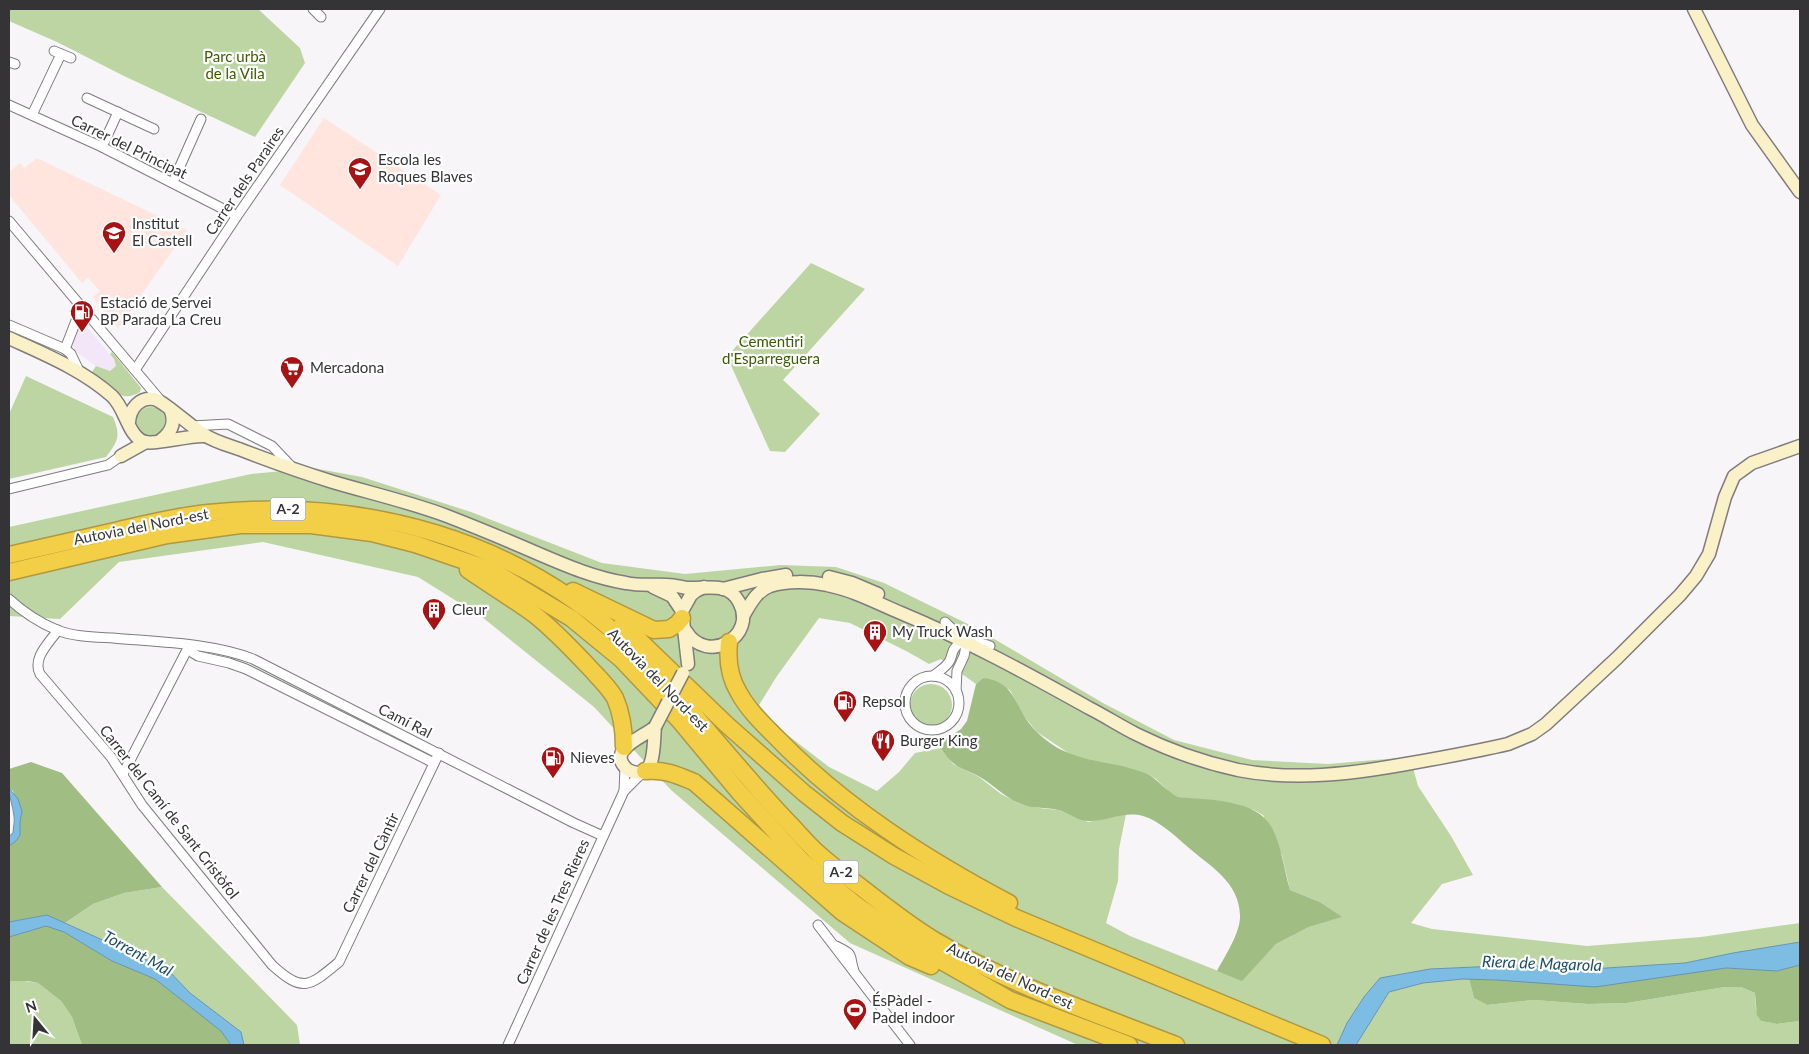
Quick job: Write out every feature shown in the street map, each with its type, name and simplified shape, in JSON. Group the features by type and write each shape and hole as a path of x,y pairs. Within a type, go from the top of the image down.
{"highway":[{"name":"Autovia del Nord-est","path":"9,555 169,518 240,510 296,509 360,516 441,534 500,557 557,588 606,625 690,709 750,783 819,855 892,911 932,939 988,969 1054,998 1176,1045"},
{"name":"Autovia del Nord-est","path":"9,572 167,536 266,524 311,525 372,533 415,544 491,570 547,602 594,636 621,659 679,720 739,792 801,860 855,904 915,946 1010,1000 1129,1045"},
{"path":"460,560 468,570 489,582 536,616 578,655 610,690 619,708 630,744"},
{"path":"557,588 576,592 654,630 669,629 683,620"},
{"path":"576,601 588,605 612,619 640,641 726,724 804,793 842,822 894,856 949,886 1016,918 1142,972 1187,988 1322,1045"},
{"path":"729,642 728,663 730,674 738,692 757,719 792,754 878,824 960,877 1022,910 1164,975 1187,988"},
{"path":"644,772 661,770 674,773 694,782 842,912 910,957 994,995 1010,1000"}],"main road":[{"path":"1694,9 1752,125 1800,192"},
{"path":"9,338 60,362 81,374 114,398 134,435 146,442"},
{"path":"114,398 142,401 152,399 165,405 205,436 295,470 445,515 578,570 609,580 648,586 663,591 672,596 689,636 699,644 711,647 721,646 729,642 741,628 743,616 753,599 766,588 782,584 817,583 838,588 945,627 964,641 988,649"},
{"path":"121,456 133,408 142,401"},
{"path":"161,440 172,428 173,418 165,405"},
{"path":"121,456 146,442 190,436 205,436"},
{"path":"723,589 792,574 835,578 852,583 988,649 1137,734 1184,755 1240,770 1275,775 1302,777 1335,775 1440,758 1517,741 1539,729 1583,690 1673,602 1696,576 1710,554 1724,497 1734,476 1752,463 1800,446"},
{"path":"648,586 668,585 704,588"},
{"path":"686,668 683,620 691,596 696,591 713,586 723,589 735,596 740,603 743,616"},
{"path":"654,727 652,763 644,772 632,772 624,767 621,758 630,744 654,727 686,668 711,647"},
{"path":"630,744 647,744 653,753"}],"street":[{"path":"312,9 321,17"},
{"name":"Carrer dels Paraires","path":"135,370 237,216 380,9"},
{"path":"32,115 58,52 71,58"},
{"path":"87,98 154,129"},
{"name":"Carrer del Principat","path":"9,104 102,147 237,216"},
{"path":"102,147 118,112"},
{"path":"173,182 201,118"},
{"path":"9,221 80,308 165,405"},
{"path":"65,348 80,308"},
{"path":"9,325 65,348 71,354 81,374"},
{"path":"135,370 143,385 142,401"},
{"path":"192,426 228,424 272,446 295,470"},
{"path":"9,488 108,465 121,456"},
{"name":"Camí Ral","path":"11,601 34,618 58,630 79,635 226,651 253,659 603,836"},
{"path":"945,627 952,643 953,650 950,661 933,676 920,679 908,690 905,698 907,714 914,724 921,728 937,730 945,727 956,715 958,708 956,692 957,671 964,656 966,646 964,641 953,650"},
{"name":"Carrer del Camí de Sant Cristòfol","path":"58,630 39,658 36,667 40,674 123,774 142,805 272,965 289,980 304,984 320,978"},
{"path":"123,774 189,646"},
{"name":"Camí Ral","path":"189,646 193,653 198,656 246,669 434,763"},
{"path":"964,656 988,649"},
{"path":"933,676 947,681 956,692"},
{"name":"Carrer del Càntir","path":"320,978 339,962 439,753"},
{"name":"Carrer de les Tres Rieres","path":"624,767 624,791"},
{"name":"Carrer de les Tres Rieres","path":"508,1045 624,791 644,772"},
{"path":"818,925 910,1045"}],"shaded area":[{"name":"Escola les Roques Blaves","path":"324,118 441,195 398,266 280,185"},
{"name":"Institut El Castell","path":"37,158 187,230 118,328 93,297 100,291 88,278 82,283 9,195 9,172 20,163 24,168"},
{"name":"Estació de Servei BP Parada La Creu","path":"80,319 114,359 116,366 110,371 96,366 68,346"}],"green space":[{"name":"Parc urbà de la Vila","path":"9,9 258,9 300,48 305,63 255,137 9,21"},
{"name":"Cementiri d'Esparreguera","path":"811,263 865,289 783,380 820,414 785,452 770,451 728,359 733,350"},
{"path":"112,352 141,388 140,392 130,396 120,395 105,387 94,376 92,372 96,366 110,371 116,366 110,354"},
{"path":"26,376 113,417 117,429 117,438 106,457 9,479 9,414"},
{"path":"151,407 162,411 166,422 162,433 151,437 140,433 136,422 140,411"},
{"path":"313,468 362,477 471,512 602,563 685,574 781,565 836,567 884,583 974,627 1103,703 1174,740 1252,760 1328,764 1410,757 1418,786 1451,836 1473,875 1442,884 1411,923 1432,929 1587,946 1701,937 1800,923 1800,942 1685,963 1575,970 1520,965 1430,969 1380,978 1364,997 1347,1023 1337,1045 1078,1045 850,943 671,790 594,707 482,617 418,577 263,542 119,562 60,619 9,616 9,527 251,474","holes":["819,618 850,623 929,664 941,659 976,684 983,678 1010,690 1024,716 1037,732 1073,756 1148,774 1169,792 1178,797 1237,804 1263,815 1282,855 1290,890 1320,902 1341,917 1309,927 1276,944 1241,980 1130,936 1106,923 1118,881 1119,849 1126,814 1088,822 1058,810 1020,804 1001,794 979,777 953,764 941,748 915,753 899,772 877,791 829,767 781,730 759,705 777,676"]},
{"path":"983,678 994,680 1009,690 1027,721 1034,729 1054,746 1064,751 1086,759 1148,774 1178,797 1230,802 1255,811 1265,818 1272,828 1281,851 1290,890 1320,902 1342,917 1309,927 1276,944 1242,981 1217,971 1232,944 1240,922 1235,893 1215,869 1167,830 1143,816 1123,815 1097,821 1086,821 1058,810 1026,806 1010,798 980,777 958,767 946,755 941,748 946,739 961,729 967,721 976,684"},
{"path":"931,684 946,690 952,705 946,720 931,726 916,720 910,705 916,690"},
{"path":"31,762 62,773 162,887 124,893 93,904 65,923 47,915 9,922 9,846 20,835 22,811 13,791 9,788 9,769"},
{"path":"162,887 297,1025 300,1045 244,1045 241,1032 190,993 167,969 65,923 93,904 124,893"},
{"path":"46,926 64,932 112,961 155,979 221,1031 231,1045 82,1045 72,1017 61,1001 38,983 9,981 9,937"},
{"path":"1800,965 1800,1021 1777,1024 1761,1021 1757,1015 1755,993 1741,987 1725,987 1627,1003 1588,1004 1534,1000 1487,1005 1474,998 1469,979 1497,980 1726,968 1777,971"},
{"path":"1469,979 1474,998 1487,1005 1534,1000 1588,1004 1627,1003 1725,987 1741,987 1755,993 1756,1008 1761,1021 1777,1024 1800,1021 1800,1045 1356,1045 1389,992 1423,983"},
{"path":"18,980 38,983 61,1001 72,1017 82,1045 9,1045 9,981"}],"water":[{"path":"9,788 18,799 22,811 20,835 9,846 9,836 13,833 14,820"},
{"path":"47,915 167,969 190,993 241,1032 244,1045 231,1045 221,1031 155,979 112,961 64,932 46,926 9,937 9,922"},
{"path":"1800,942 1800,965 1777,971 1726,968 1595,987 1463,979 1423,983 1389,992 1356,1045 1337,1045 1347,1023 1364,997 1380,978 1430,969 1520,965 1575,970 1685,963"}],"place":[{"name":"Escola les Roques Blaves","path":"360,190"},
{"name":"Institut El Castell","path":"114,254"},
{"name":"Estació de Servei BP Parada La Creu","path":"82,333"},
{"name":"Mercadona","path":"292,389"},
{"name":"Cleur","path":"434,631"},
{"name":"My Truck Wash","path":"875,653"},
{"name":"Repsol","path":"845,723"},
{"name":"Burger King","path":"883,762"},
{"name":"Nieves","path":"553,779"},
{"name":"ÉsPàdel - Padel indoor","path":"855,1031"}],"water label":[{"name":"Torrent Mal","path":"138,953"},
{"name":"Riera de Magarola","path":"1542,963"}]}
